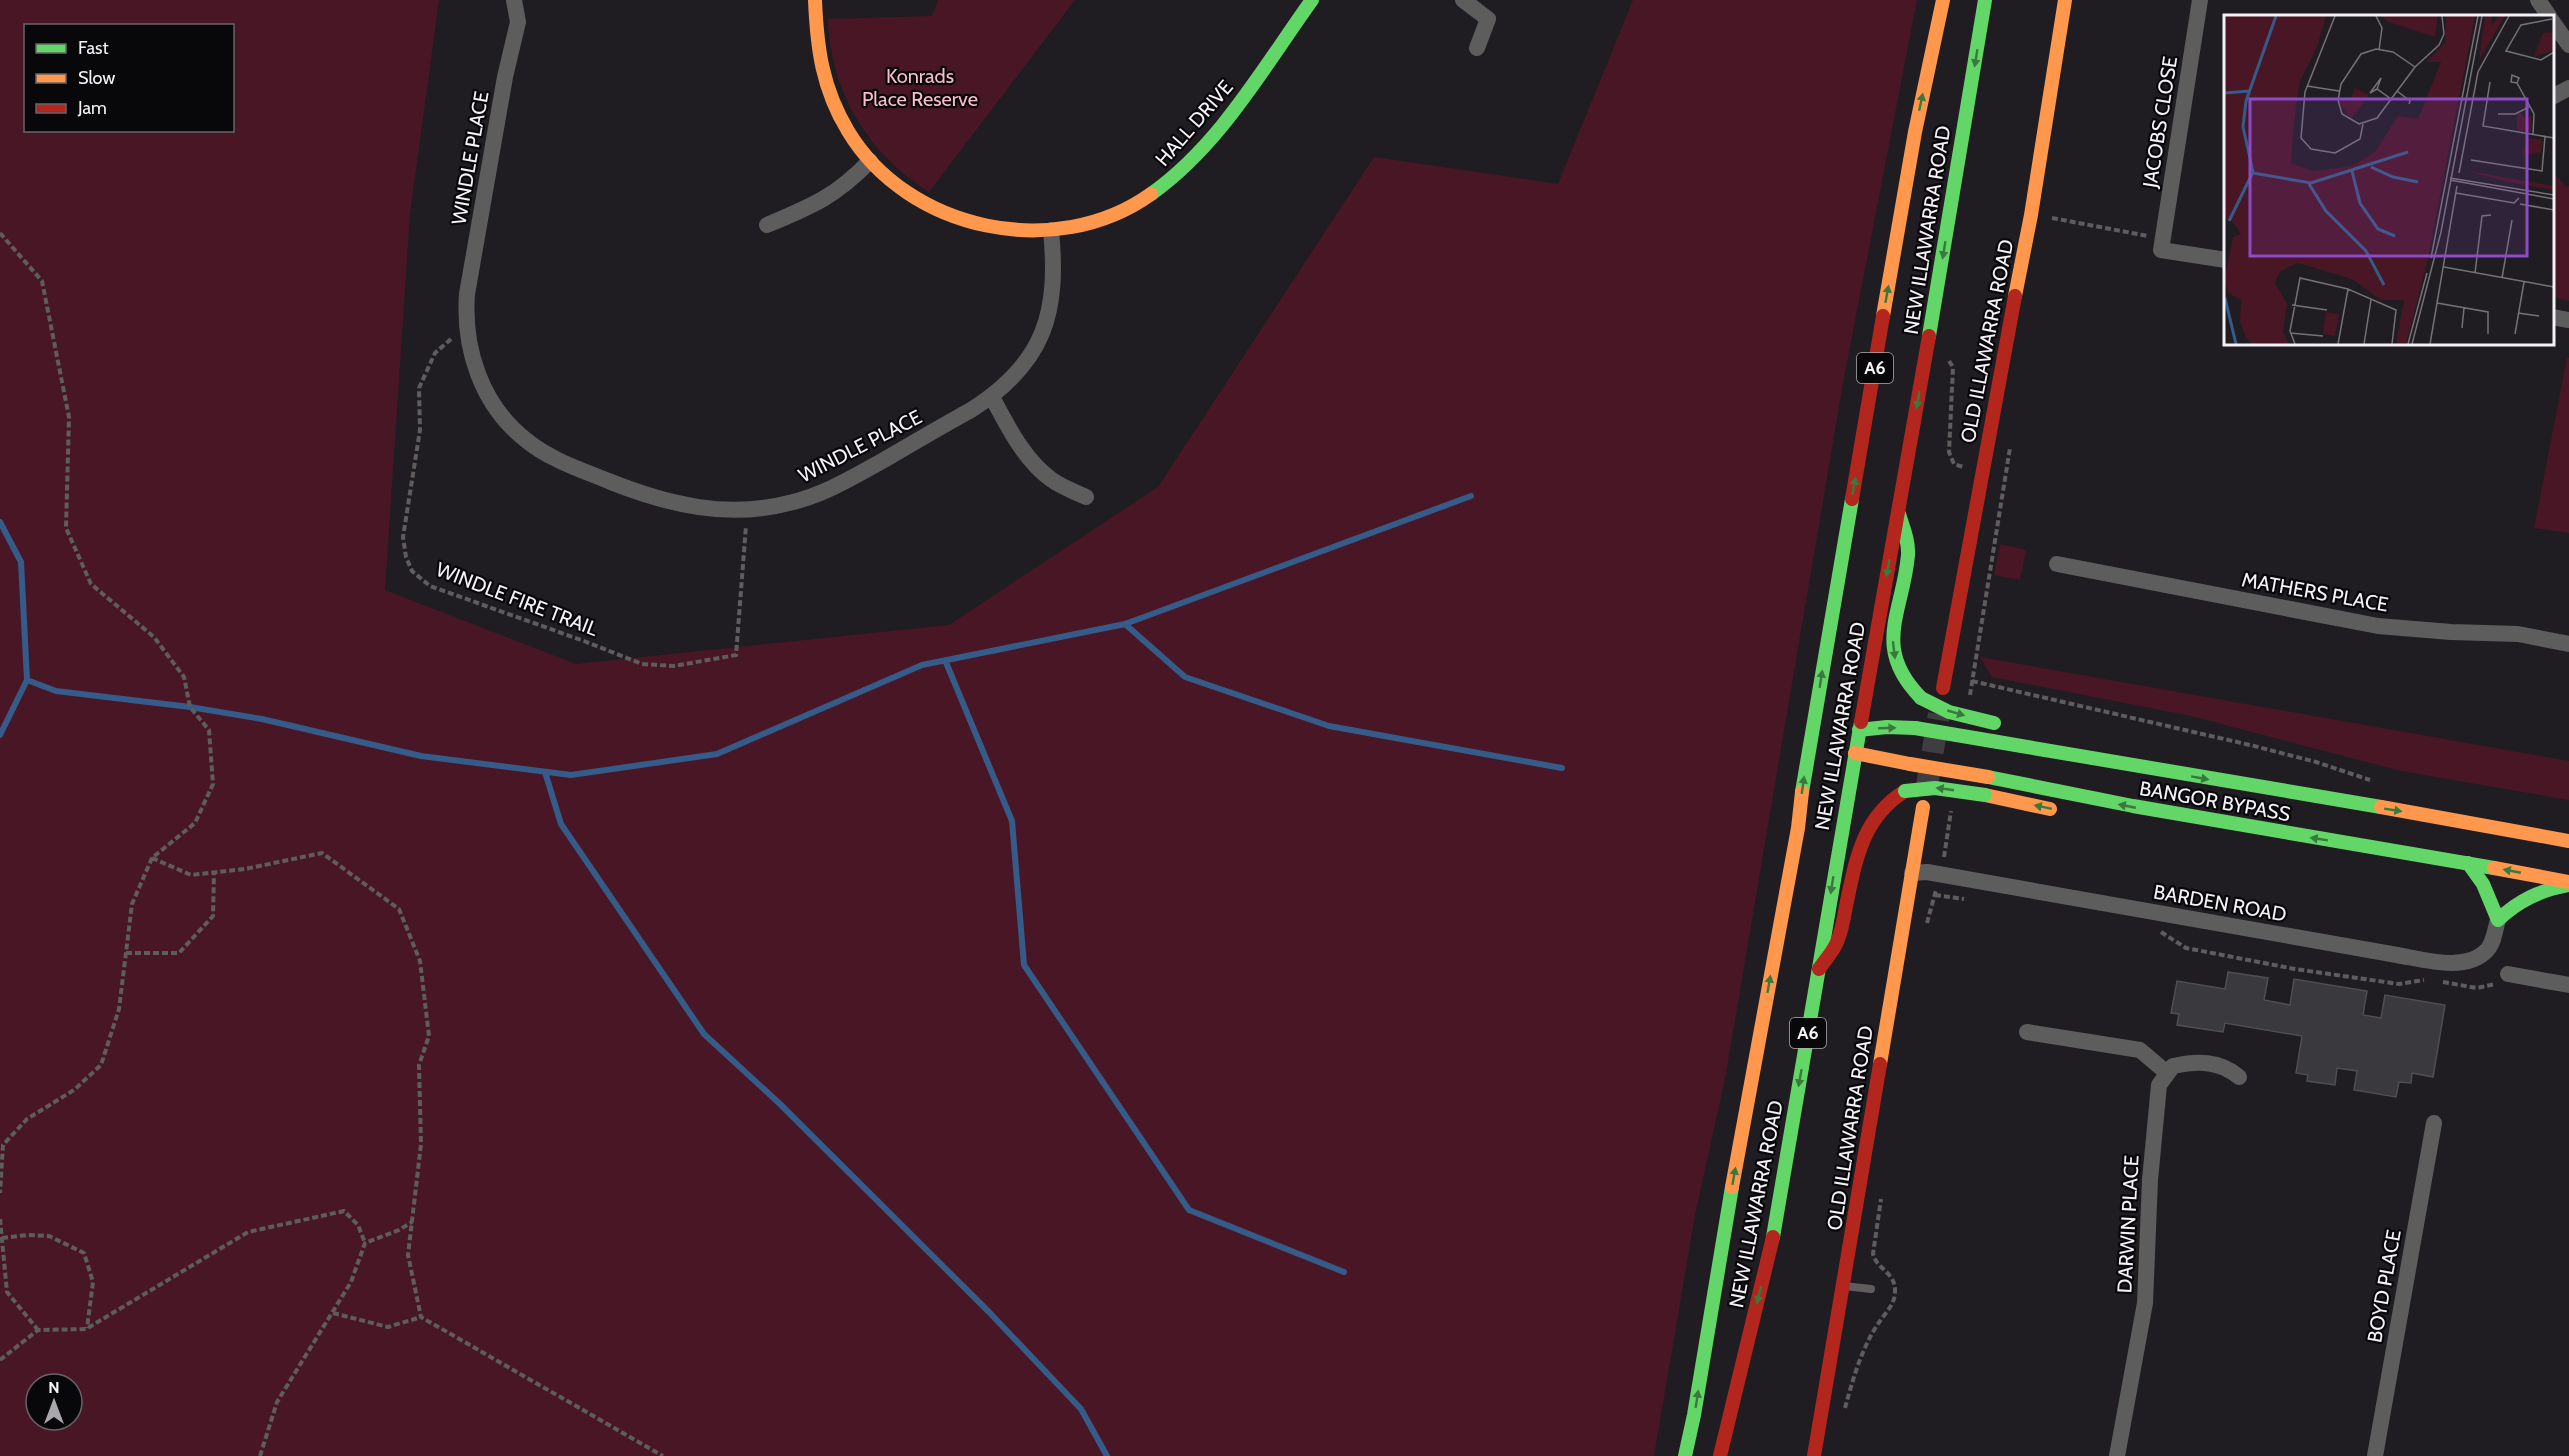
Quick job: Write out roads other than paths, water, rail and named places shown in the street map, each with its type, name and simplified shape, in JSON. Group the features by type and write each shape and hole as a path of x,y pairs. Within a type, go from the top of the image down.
{"main road":[{"name":"HALL DRIVE","path":"815,0 816,39 827,91 841,118 870,161 903,192 953,218 1012,230 1072,228 1116,215 1137,205 1178,175 1201,151 1248,90 1308,1"},
{"name":"NEW ILLAWARRA ROAD","path":"1685,1456 1694,1415 1723,1234 1798,828 1817,740 1913,144 1943,0"},
{"name":"NEW ILLAWARRA ROAD","path":"1720,1456 1773,1238 1818,970 1853,731 1898,511 1985,0"},
{"name":"OLD ILLAWARRA ROAD","path":"1943,688 1981,473 2031,215 2066,0"},
{"path":"1898,511 1908,552 1894,623 1893,650 1900,674 1912,691 1921,698 1949,712 2000,724"},
{"name":"BANGOR BYPASS","path":"1853,731 1887,727 1915,728 2472,822 2569,841"},
{"path":"2064,739 2143,768"},
{"name":"BANGOR BYPASS","path":"1850,752 2205,820 2468,863 2569,883"},
{"path":"1818,970 1839,940 1852,871 1876,814 1890,799 1905,791 1935,787 2065,811"},
{"name":"OLD ILLAWARRA ROAD","path":"1814,1456 1923,807"},
{"path":"2123,818 2170,824 2205,820"},
{"path":"2468,863 2482,882 2488,894 2490,907 2498,920 2513,904 2534,894 2569,883"}],"street":[{"name":"WINDLE PLACE","path":"514,0 518,22 505,77 465,316 473,362 481,383 502,415 526,440 569,465 655,498 701,508 747,509 787,504 829,490 992,397 1020,369 1043,331 1053,295 1051,230"},
{"path":"1463,0 1488,19 1477,48"},
{"name":"JACOBS CLOSE","path":"2200,0 2162,244 2224,260"},
{"path":"2538,0 2548,15"},
{"path":"2554,22 2569,45"},
{"path":"2554,96 2569,88"},
{"path":"767,225 826,200 870,161"},
{"path":"2554,317 2569,320"},
{"path":"992,397 1024,452 1039,469 1053,481 1086,497"},
{"name":"MATHERS PLACE","path":"2057,564 2378,626 2451,632 2518,634 2569,644"},
{"name":"BARDEN ROAD","path":"1912,873 1927,872 2397,955 2452,962 2470,961 2487,951 2498,920"},
{"path":"2508,974 2569,986"},
{"path":"2027,1032 2140,1050 2167,1074 2173,1066 2198,1061 2230,1069 2239,1077"},
{"name":"DARWIN PLACE","path":"2117,1456 2145,1303 2150,1180 2159,1085 2167,1074"},
{"name":"BOYD PLACE","path":"2375,1456 2434,1123"}],"lane":[{"path":"1844,1286 1871,1289"}],"waterway":[{"path":"27,680 56,691 190,707 262,719 421,756 571,775 717,754 922,665 1125,624 1471,496"},
{"path":"0,522 21,562 27,680 0,735"},
{"path":"1125,624 1185,677 1329,726 1562,768"},
{"path":"945,660 1012,821 1024,965 1189,1210 1344,1272"},
{"path":"545,772 561,824 704,1034 780,1104 989,1312 1081,1409 1107,1456"}],"tunnel":[{"path":"1927,785 1939,714"}],"park label":[{"name":"Konrads Place Reserve","path":"920,88"}]}
